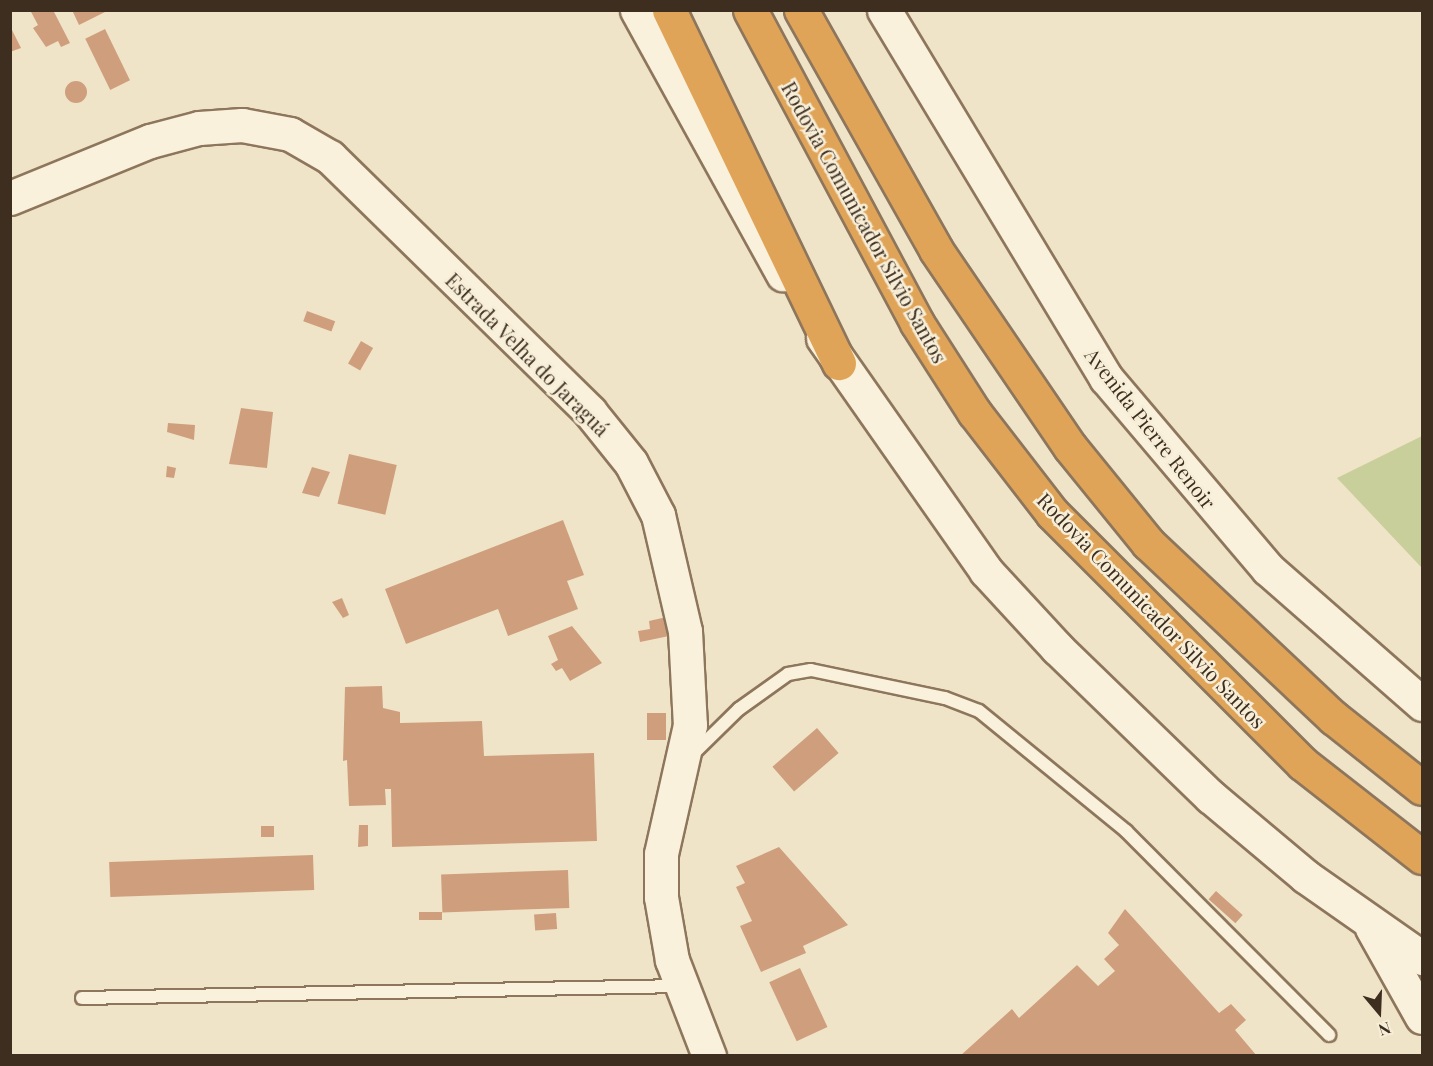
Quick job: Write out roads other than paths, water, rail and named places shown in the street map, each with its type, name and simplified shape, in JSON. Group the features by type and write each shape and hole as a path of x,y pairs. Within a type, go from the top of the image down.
{"highway":[{"path":"669,10 839,363"},
{"name":"Rodovia Comunicador Silvio Santos","path":"750,10 917,323 975,412 1052,513 1295,756 1422,857"},
{"path":"801,10 936,250 1070,447 1148,543 1334,718 1422,788"}],"street":[{"path":"638,10 752,224 839,363 986,571 1057,648 1211,797 1368,921 1422,958"},
{"name":"Avenida Pierre Renoir","path":"884,10 1031,261 1113,386 1268,569 1422,704"},
{"name":"Estrada Velha do Jaraguá","path":"10,198 150,141 199,128 242,125 290,134 330,157 590,412 631,463 658,515 686,631 690,725 662,854 661,897 681,986 709,1056"},
{"path":"1368,921 1422,1017"}],"lane":[{"path":"681,766 739,709 788,674 811,670 945,698 979,711 1126,831 1329,1035"},
{"path":"82,999 681,986"}]}
